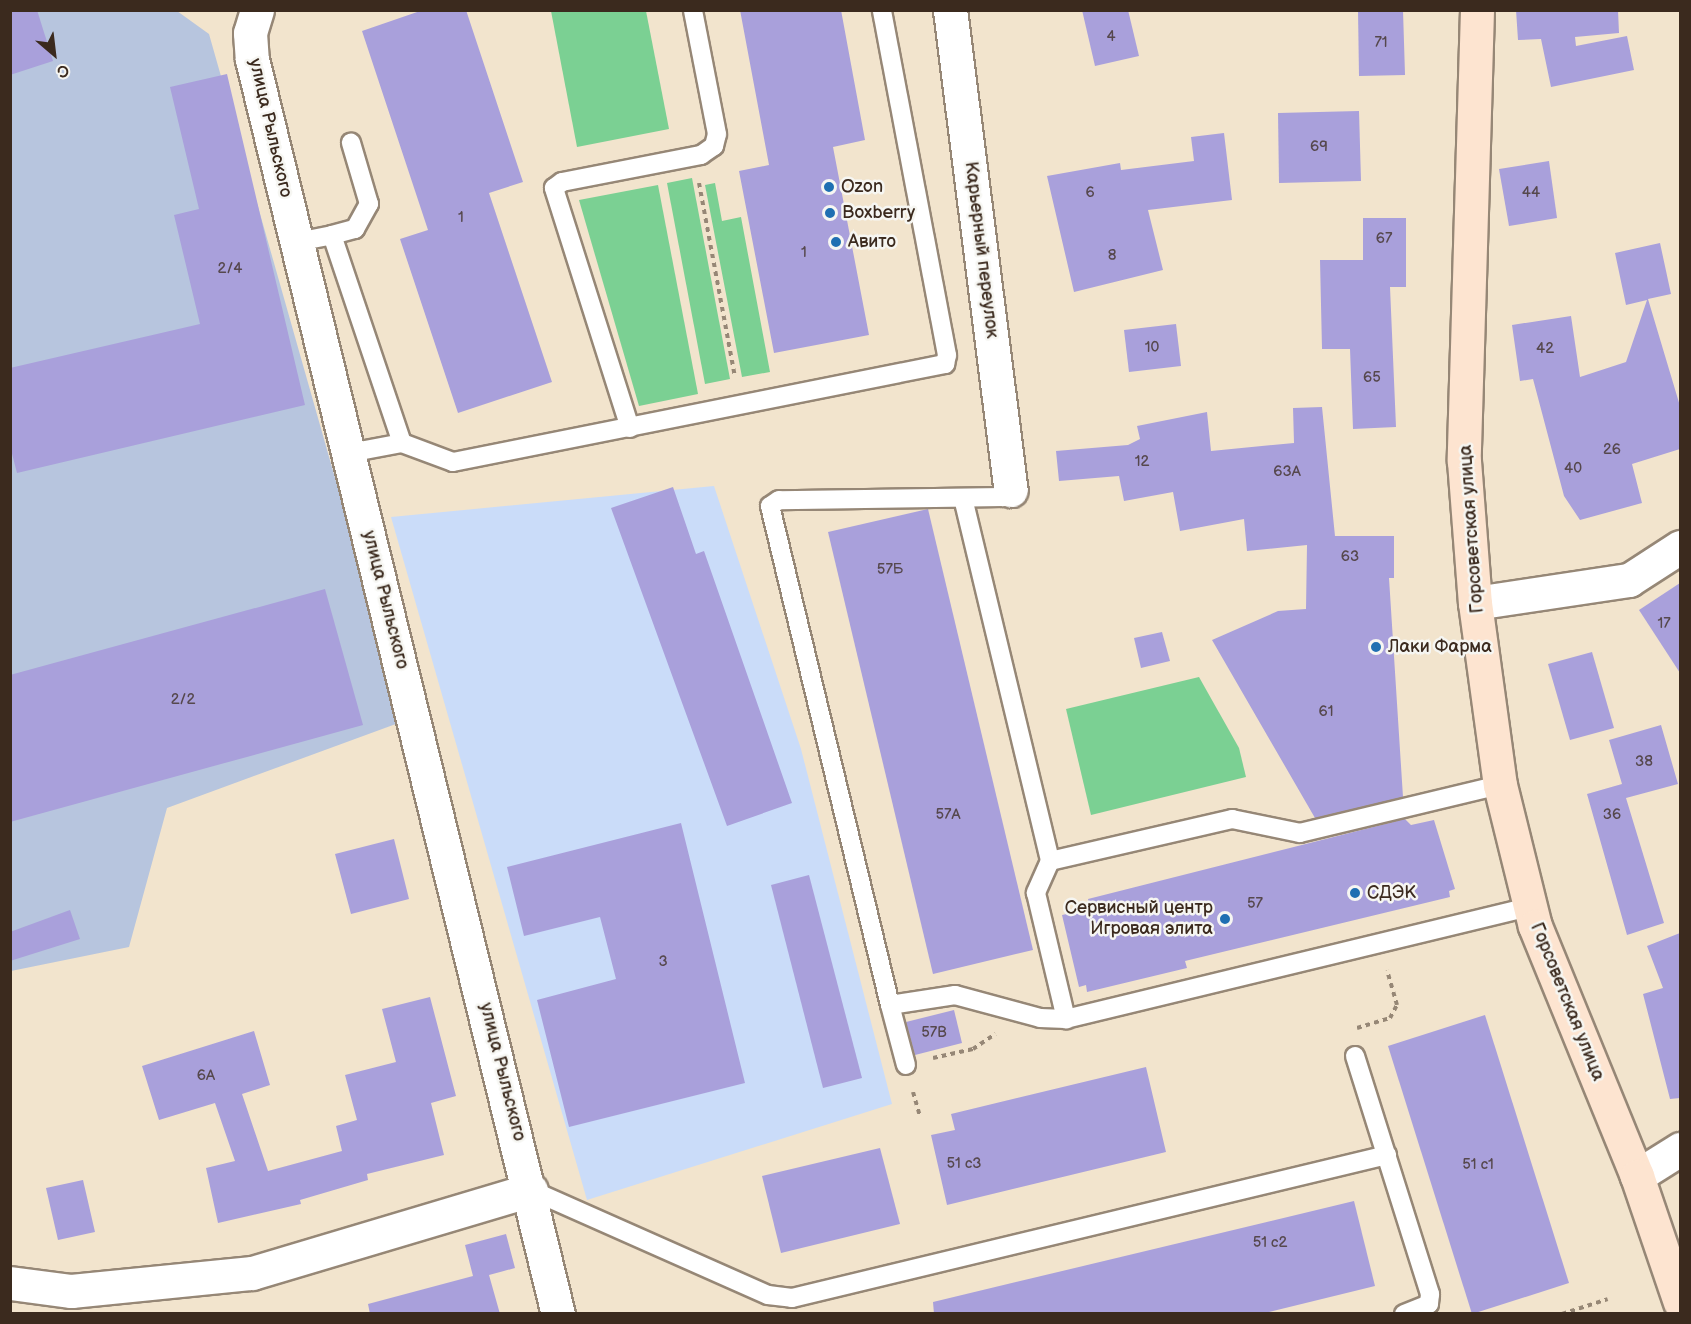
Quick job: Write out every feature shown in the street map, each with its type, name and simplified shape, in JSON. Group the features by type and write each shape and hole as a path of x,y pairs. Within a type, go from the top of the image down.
{"street":[{"name":"улица Рыльского","path":"257,10 250,33 252,59 531,1190 558,1314"},
{"name":"Карьерный переулок","path":"950,10 1011,490"},
{"name":"Горсоветская улица","path":"1477,10 1464,461 1475,603 1500,784 1530,907 1637,1176 1680,1302"},
{"path":"1475,603 1629,580 1680,547"},
{"path":"1637,1176 1680,1149"},
{"path":"10,1283 71,1291 252,1273 531,1190"}],"lane":[{"path":"630,428 554,188 562,182 694,156 714,146 717,134 693,10"},
{"path":"350,453 402,443 453,462 741,407 945,364 946,345 882,10"},
{"path":"297,242 355,229 369,204 351,143"},
{"path":"332,235 402,443"},
{"path":"906,1065 770,506 779,500 1003,497 1011,490"},
{"path":"963,498 1050,861 1036,893 1066,1019"},
{"path":"1050,861 1232,819 1300,833 1500,784"},
{"path":"890,1005 955,995 1026,1014 1066,1019 1530,907"},
{"path":"1355,1056 1430,1294 1429,1304 1404,1314"},
{"path":"531,1190 794,1306 1386,1155"}],"path":[{"path":"694,156 741,407"},
{"path":"1355,1056 1350,1035 1358,1026 1390,1018 1397,1005 1379,943"},
{"path":"920,1116 906,1065 973,1049 1026,1014"},
{"path":"1562,1314 1608,1299"}],"shaded area":[{"path":"11,11 177,11 209,34 404,721 167,808 129,947 11,971"},
{"path":"714,486 801,749 892,1104 587,1200 391,517"}],"green space":[{"path":"551,11 646,11 669,129 577,147"},
{"path":"692,178 730,379 705,384 667,183"},
{"path":"715,183 722,221 741,217 770,372 742,377 705,185"},
{"path":"658,185 698,394 639,406 579,200"},
{"path":"1199,677 1239,748 1246,777 1091,815 1066,709"}],"building":[{"path":"10,10 37,10 53,61 10,75"},
{"path":"423,10 466,10 523,182 489,193 552,382 458,413 400,239 428,230 362,31"},
{"path":"740,10 841,10 865,140 833,147 869,335 774,353 739,171 769,165"},
{"path":"1082,10 1128,10 1139,56 1095,66"},
{"path":"1358,10 1403,10 1405,75 1359,76"},
{"path":"1516,10 1618,10 1619,33 1575,37 1576,46 1627,36 1634,70 1551,87 1541,39 1518,40"},
{"path":"227,74 305,405 17,473 10,446 10,368 200,324 174,215 199,209 170,87"},
{"path":"1359,111 1361,181 1279,183 1278,113"},
{"path":"1224,133 1232,200 1148,210 1163,270 1074,292 1047,176 1120,163 1121,170 1194,161 1191,137"},
{"path":"1549,161 1557,218 1509,226 1499,169"},
{"path":"1363,218 1406,218 1406,287 1390,287 1396,427 1353,429 1350,349 1322,349 1320,260 1363,260"},
{"path":"1660,243 1671,294 1648,299 1680,406 1680,449 1632,464 1642,503 1580,520 1564,496 1533,379 1520,381 1512,325 1571,316 1580,377 1626,362 1647,300 1626,305 1615,253"},
{"path":"1176,324 1181,366 1129,372 1124,330"},
{"path":"1322,407 1335,536 1394,536 1394,578 1389,578 1403,797 1315,818 1212,640 1278,611 1306,609 1307,545 1247,551 1244,519 1180,531 1173,492 1124,501 1119,476 1059,481 1056,451 1128,445 1140,439 1137,426 1207,412 1211,451 1294,443 1293,408"},
{"path":"673,487 696,554 704,551 792,803 727,826 611,508"},
{"path":"928,509 1033,950 933,974 828,532"},
{"path":"1680,583 1680,673 1639,610"},
{"path":"325,589 363,725 10,822 10,675"},
{"path":"1162,632 1170,661 1141,668 1134,638"},
{"path":"1592,652 1614,728 1570,740 1548,664"},
{"path":"1661,725 1678,784 1626,798 1664,923 1627,935 1587,794 1622,784 1609,740"},
{"path":"1405,819 1411,825 1434,820 1455,889 1449,891 1450,897 1185,961 1187,968 1087,992 1086,985 1079,987 1062,915 1090,909 1088,899"},
{"path":"681,823 745,1083 569,1127 537,1000 616,979 600,917 524,936 507,867"},
{"path":"394,839 409,899 351,914 335,854"},
{"path":"809,875 862,1078 823,1088 771,885"},
{"path":"70,910 80,939 10,961 10,932"},
{"path":"1680,933 1680,1098 1670,1099 1643,994 1663,988 1647,946"},
{"path":"430,997 456,1096 431,1103 444,1155 367,1174 368,1180 300,1200 301,1204 218,1223 206,1168 235,1161 215,1103 159,1120 142,1066 254,1031 270,1085 242,1094 268,1171 342,1151 336,1126 357,1120 345,1075 396,1062 382,1009"},
{"path":"954,1010 962,1043 915,1055 906,1022"},
{"path":"1485,1015 1569,1283 1472,1314 1388,1046"},
{"path":"1146,1067 1166,1152 947,1205 931,1135 955,1130 951,1114"},
{"path":"880,1148 900,1224 781,1253 762,1176"},
{"path":"83,1180 95,1232 58,1240 46,1188"},
{"path":"1354,1201 1375,1286 1261,1314 934,1314 933,1302"},
{"path":"506,1234 515,1268 489,1275 500,1314 370,1314 368,1304 473,1276 465,1245"}],"place":[{"name":"Ozon","path":"829,187"},
{"name":"Boxberry","path":"830,213"},
{"name":"Авито","path":"836,242"},
{"name":"Лаки Фарма","path":"1376,647"},
{"name":"СДЭК","path":"1355,893"},
{"name":"Сервисный центр Игровая элита","path":"1225,919"}]}
